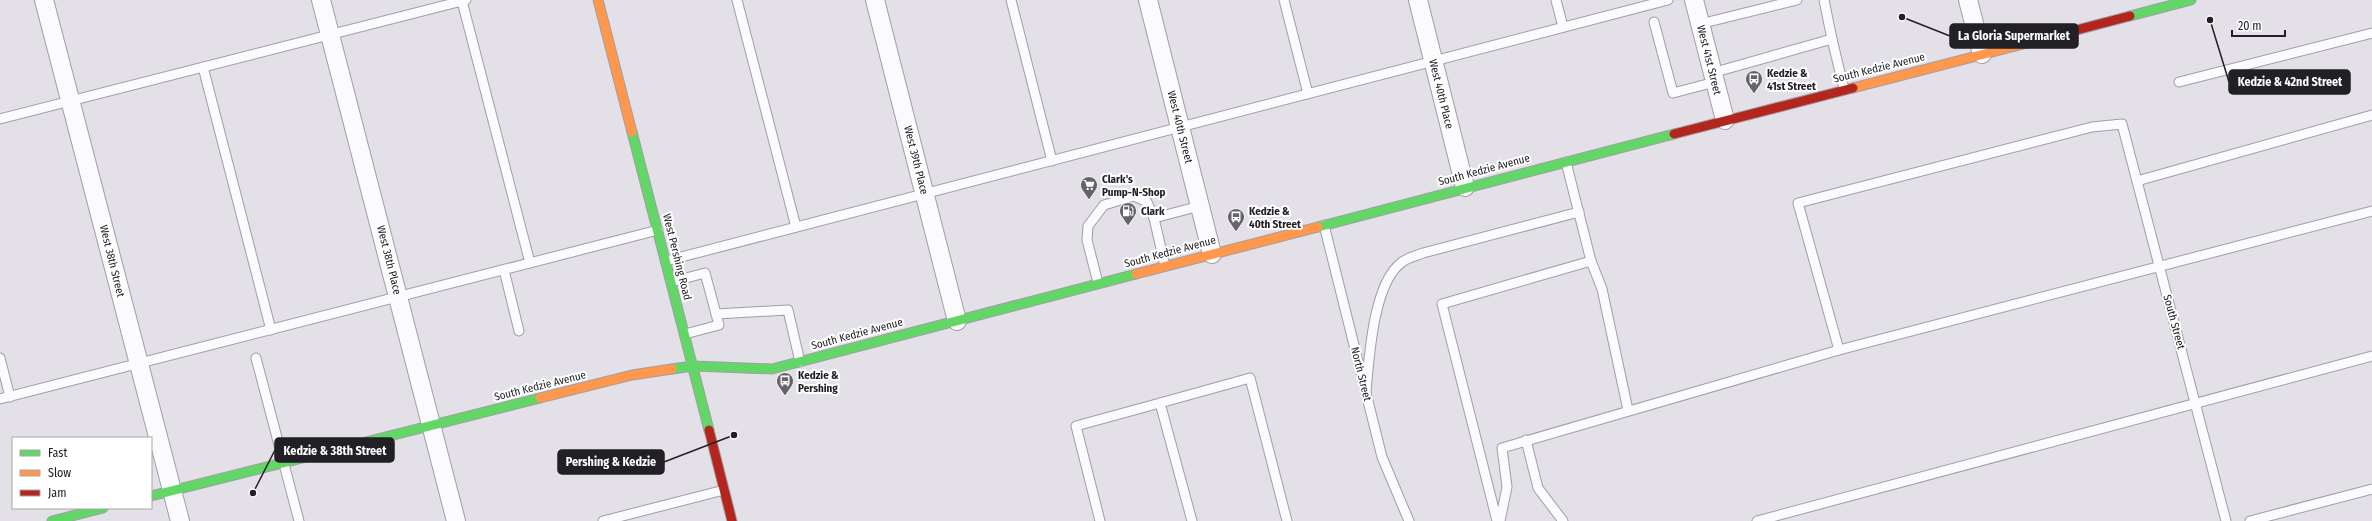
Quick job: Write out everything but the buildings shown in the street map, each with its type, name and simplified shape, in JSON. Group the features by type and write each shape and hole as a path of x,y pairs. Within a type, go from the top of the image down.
{"main road":[{"name":"West Pershing Road","path":"598,0 732,521"},
{"name":"South Kedzie Avenue","path":"152,496 632,375 693,366 772,369 1465,187 2191,0"},
{"path":"52,521 99,509"}],"street":[{"name":"West 38th Street","path":"44,0 180,521"},
{"name":"West 38th Place","path":"321,0 456,521"},
{"name":"West 39th Place","path":"874,0 957,321"},
{"name":"West 40th Street","path":"1148,0 1212,254"},
{"name":"West 40th Place","path":"1418,0 1465,187"},
{"name":"West 41st Street","path":"1694,0 1724,120"},
{"path":"1968,0 1982,54"}],"lane":[{"path":"737,0 796,227"},
{"path":"1011,0 1052,160"},
{"path":"1284,0 1308,94"},
{"path":"1556,0 1563,27"},
{"path":"666,261 1668,0"},
{"path":"1700,24 1797,0"},
{"path":"1824,0 1844,89"},
{"path":"0,119 464,1 530,263"},
{"path":"1654,22 1672,93 1714,77 1832,39"},
{"path":"2179,82 2372,33"},
{"path":"203,67 270,330"},
{"path":"2137,181 2372,115"},
{"name":"South Street","path":"1839,350 1798,203 2092,127 2122,124 2226,521"},
{"path":"1566,161 1591,261 1602,289 1628,410"},
{"path":"1098,284 1087,232 1088,226 1100,210 1109,202 1134,196 1147,202 1154,218 1165,266"},
{"path":"1154,218 1200,206"},
{"path":"1499,521 1508,486 1502,448 1628,410 1839,350 2372,211"},
{"path":"1366,392 1371,341 1380,299 1389,278 1400,263 1423,253 1579,212"},
{"name":"North Street","path":"1324,224 1382,457 1409,521"},
{"path":"0,399 658,230"},
{"path":"1499,521 1442,304 1591,261"},
{"path":"504,270 519,331"},
{"path":"671,282 705,273 719,325 685,334"},
{"path":"716,314 788,310 800,362"},
{"path":"1757,521 2372,356"},
{"path":"0,358 10,397"},
{"path":"256,358 299,521"},
{"path":"1100,521 1076,426 1250,378 1287,521"},
{"path":"1160,403 1192,521"},
{"path":"1526,440 1538,488 1563,521"},
{"path":"2250,521 2372,489"},
{"path":"603,521 724,490"}],"traffic: fast":[{"path":"2130,16 2191,0"},
{"path":"632,132 709,430"},
{"path":"1318,227 1674,134"},
{"path":"672,369 693,366 772,369 1136,274"},
{"path":"152,496 540,398"},
{"path":"52,521 99,509"}],"traffic: slow":[{"path":"598,0 632,132"},
{"path":"1853,88 2027,43"},
{"path":"1136,274 1318,227"},
{"path":"540,398 632,375 672,369"}],"traffic: jam":[{"path":"2027,43 2130,16"},
{"path":"1674,134 1853,88"},
{"path":"709,430 732,521"}],"place":[{"name":"La Gloria Supermarket","path":"1902,17"},
{"name":"Kedzie & 42nd Street","path":"2210,20"},
{"name":"Kedzie & 41st Street","path":"1754,94"},
{"name":"Clark's Pump-N-Shop","path":"1089,200"},
{"name":"Clark","path":"1128,226"},
{"name":"Kedzie & 40th Street","path":"1236,232"},
{"name":"Kedzie & Pershing","path":"785,396"},
{"name":"Pershing & Kedzie","path":"734,435"},
{"name":"Kedzie & 38th Street","path":"253,493"}]}
